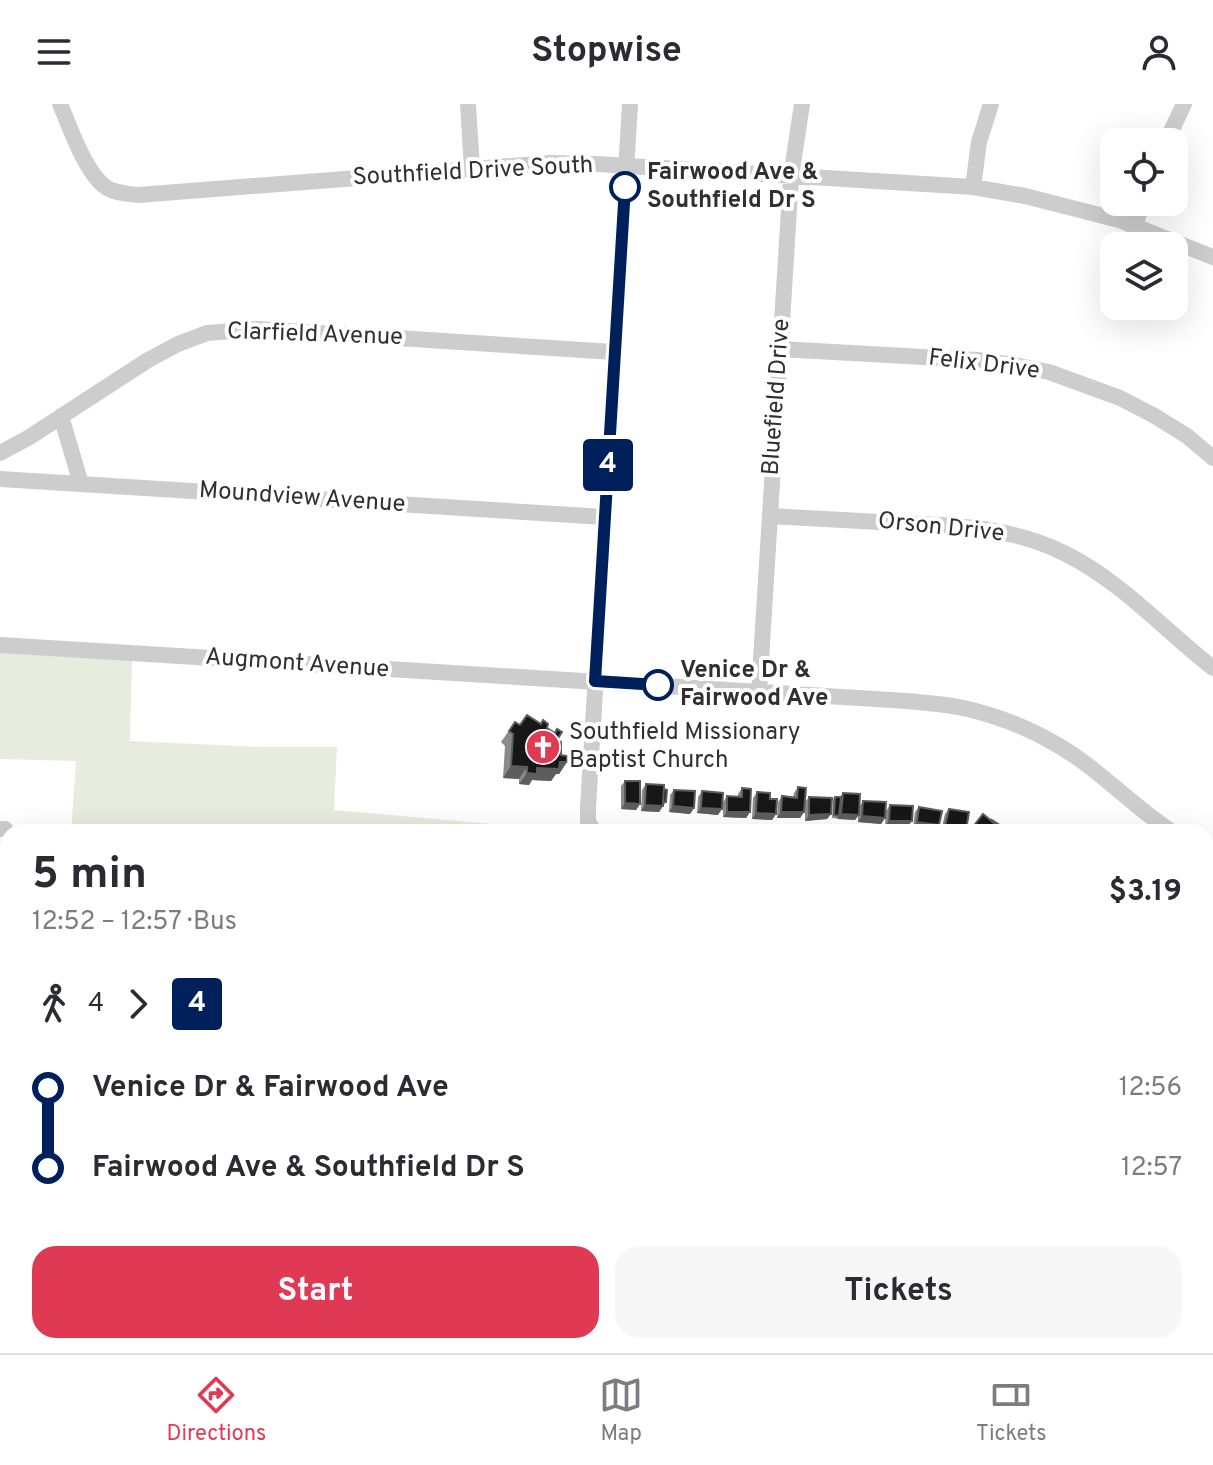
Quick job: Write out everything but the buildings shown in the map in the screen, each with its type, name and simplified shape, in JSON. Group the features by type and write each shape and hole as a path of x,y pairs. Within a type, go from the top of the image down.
{"street":[{"name":"Southfield Drive South","path":"60,104 89,169 97,180 122,194 550,163 626,166 973,187 1025,196 1135,225 1213,257"},
{"path":"468,104 472,169"},
{"path":"589,824 604,517 630,104"},
{"name":"Bluefield Drive","path":"759,692 791,177 802,104"},
{"path":"973,187 979,142 991,104"},
{"path":"1173,128 1184,104"},
{"path":"1135,225 1138,216"},
{"name":"Clarfield Avenue","path":"0,453 160,352 207,333 257,329 614,352"},
{"name":"Felix Drive","path":"780,349 977,360 1049,372 1120,398 1153,415 1187,436 1213,458"},
{"path":"61,416 81,484"},
{"name":"Moundview Avenue","path":"0,479 604,517"},
{"name":"Orson Drive","path":"770,516 963,526 1002,531 1041,543 1064,553 1120,588 1213,668"},
{"name":"Augmont Avenue","path":"0,645 907,701 966,709 997,717 1054,743 1160,824"}],"shaded area":[{"path":"0,650 132,658 130,741 337,747 334,810 493,824 72,824 76,761 0,759"}],"bus line":[{"name":"4","path":"625,187 595,681 658,685"}],"place":[{"name":"Fairwood Ave & Southfield Dr S","path":"625,187"},
{"name":"Venice Dr & Fairwood Ave","path":"658,685"},
{"name":"Southfield Missionary Baptist Church","path":"543,747"}]}
